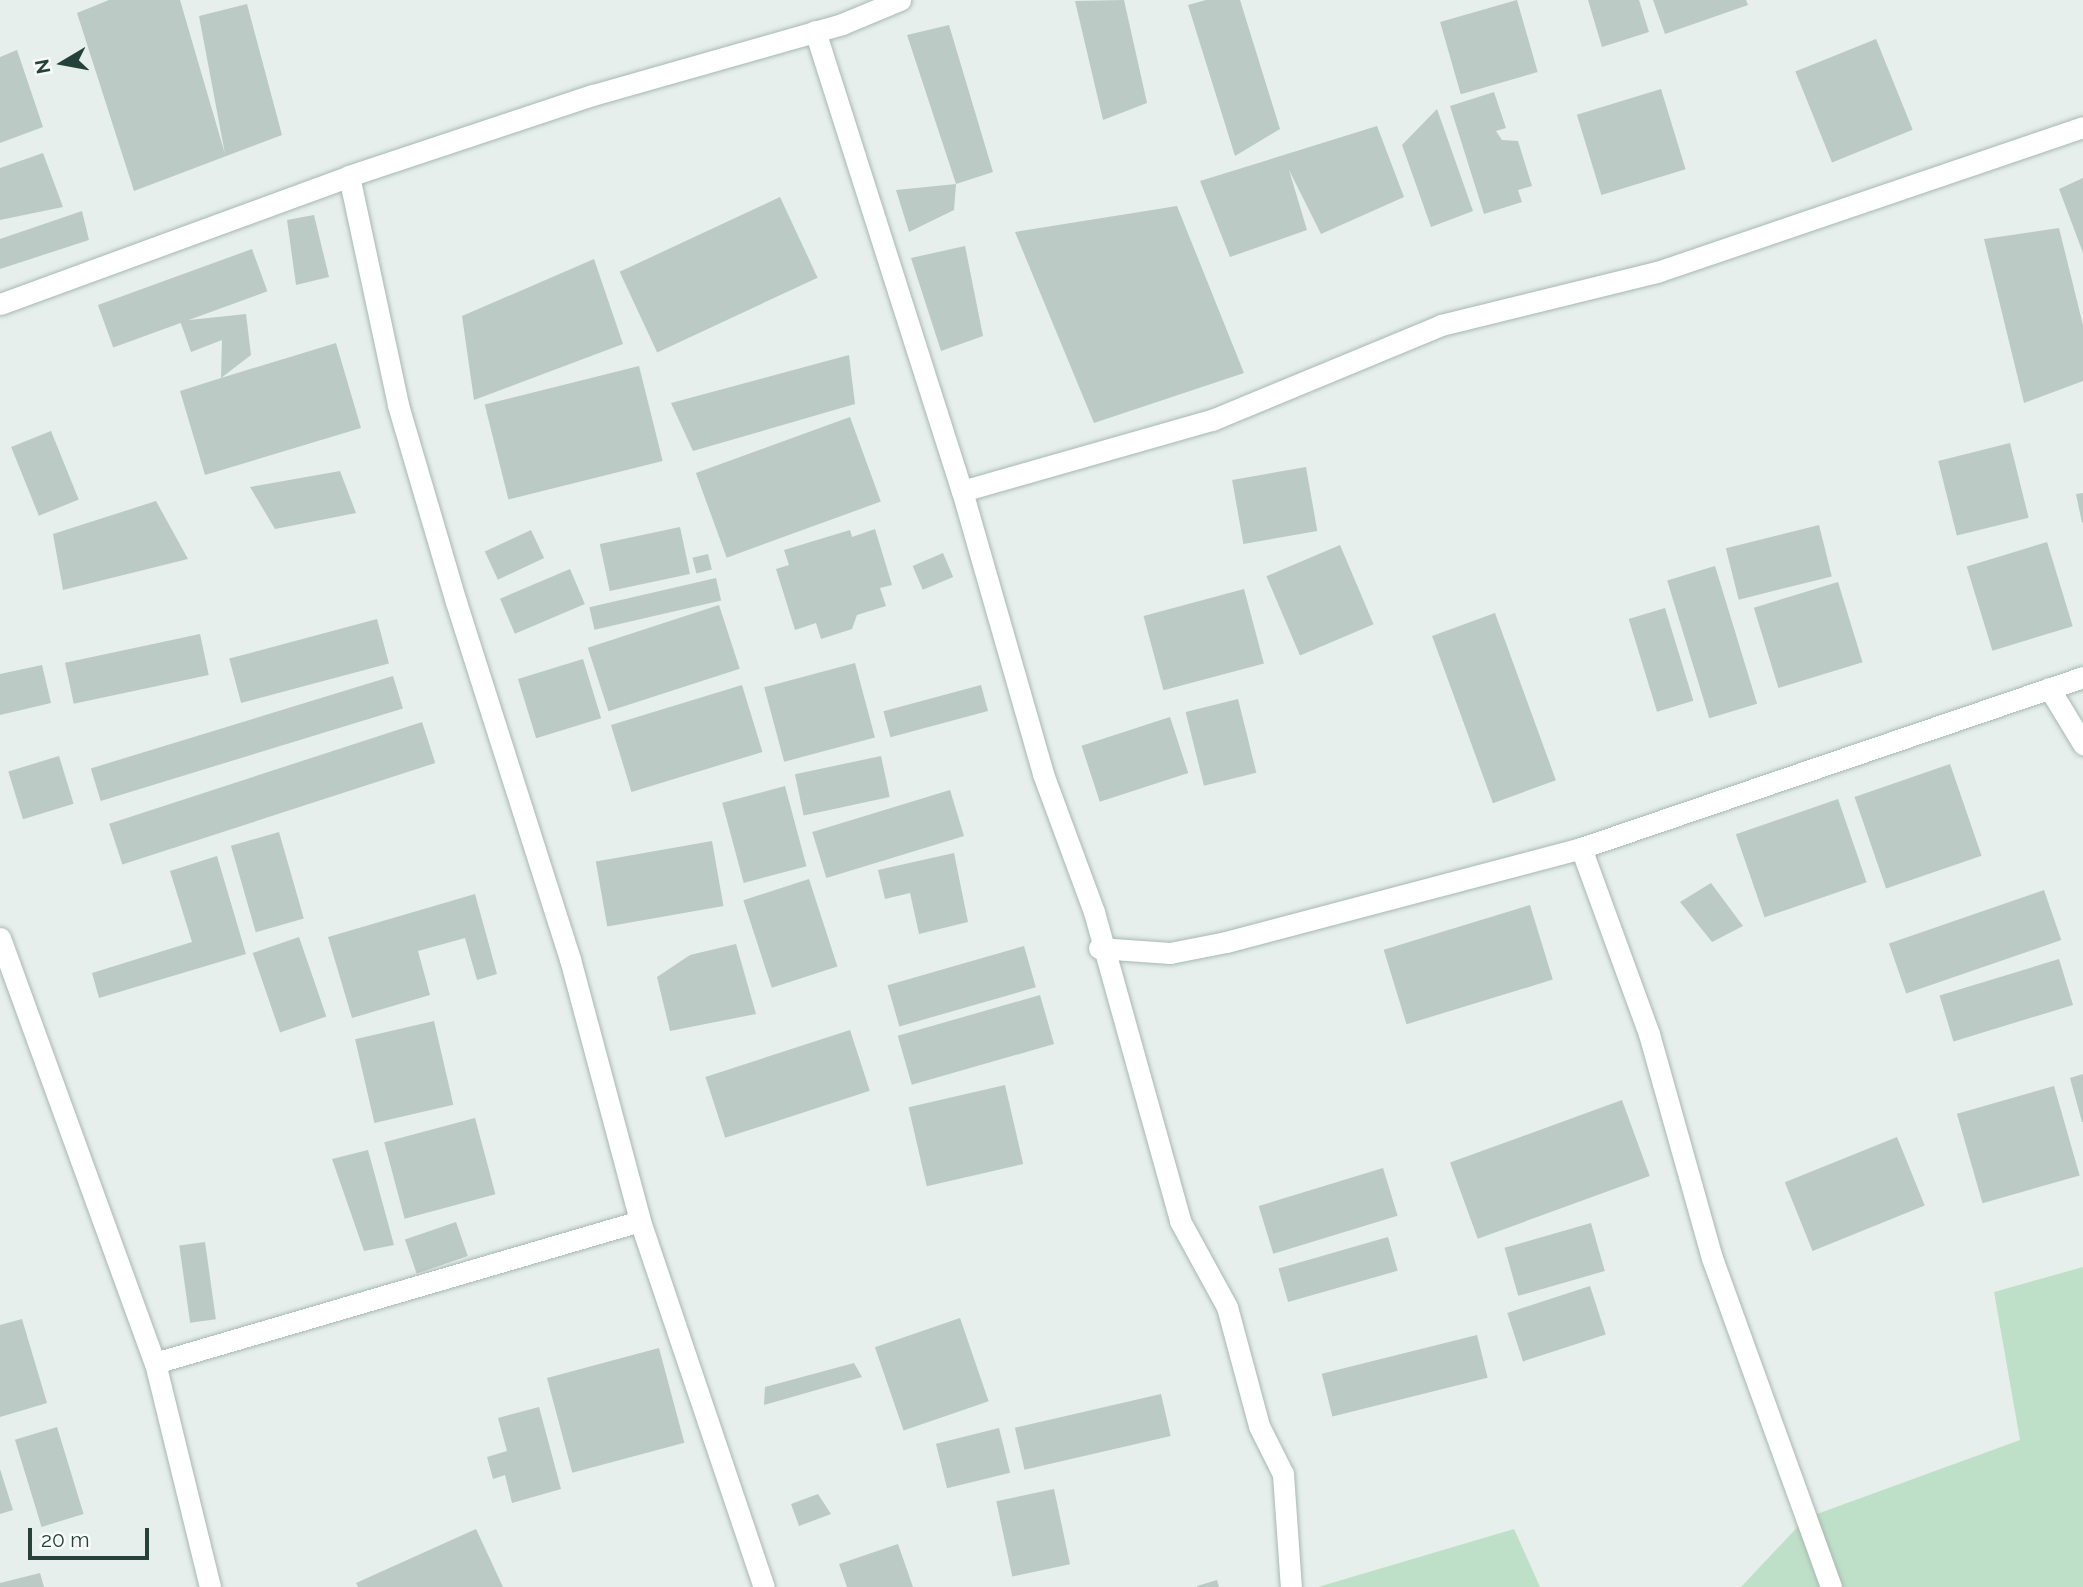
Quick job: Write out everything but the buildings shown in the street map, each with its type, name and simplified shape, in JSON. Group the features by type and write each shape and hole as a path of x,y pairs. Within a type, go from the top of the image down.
{"street":[{"path":"0,304 349,176 593,95 815,31 900,0"},
{"path":"815,31 962,491 1043,775 1094,912 1099,948 1180,1221 1227,1307 1259,1426 1283,1474 1291,1587"},
{"path":"962,491 1212,419 1441,325 1657,272 2083,127"},
{"path":"349,176 398,405 570,958 640,1221 764,1587"},
{"path":"1099,948 1170,953 1226,942 1581,848 2083,677"},
{"path":"2049,688 2083,744"},
{"path":"1581,848 1649,1034 1712,1258 1831,1587"},
{"path":"0,938 155,1363 210,1587"},
{"path":"155,1363 640,1221"}],"green space":[{"path":"2083,1267 2083,1587 1741,1587 1806,1518 2020,1440 1994,1292"},
{"path":"1514,1529 1540,1587 1318,1587"}]}
